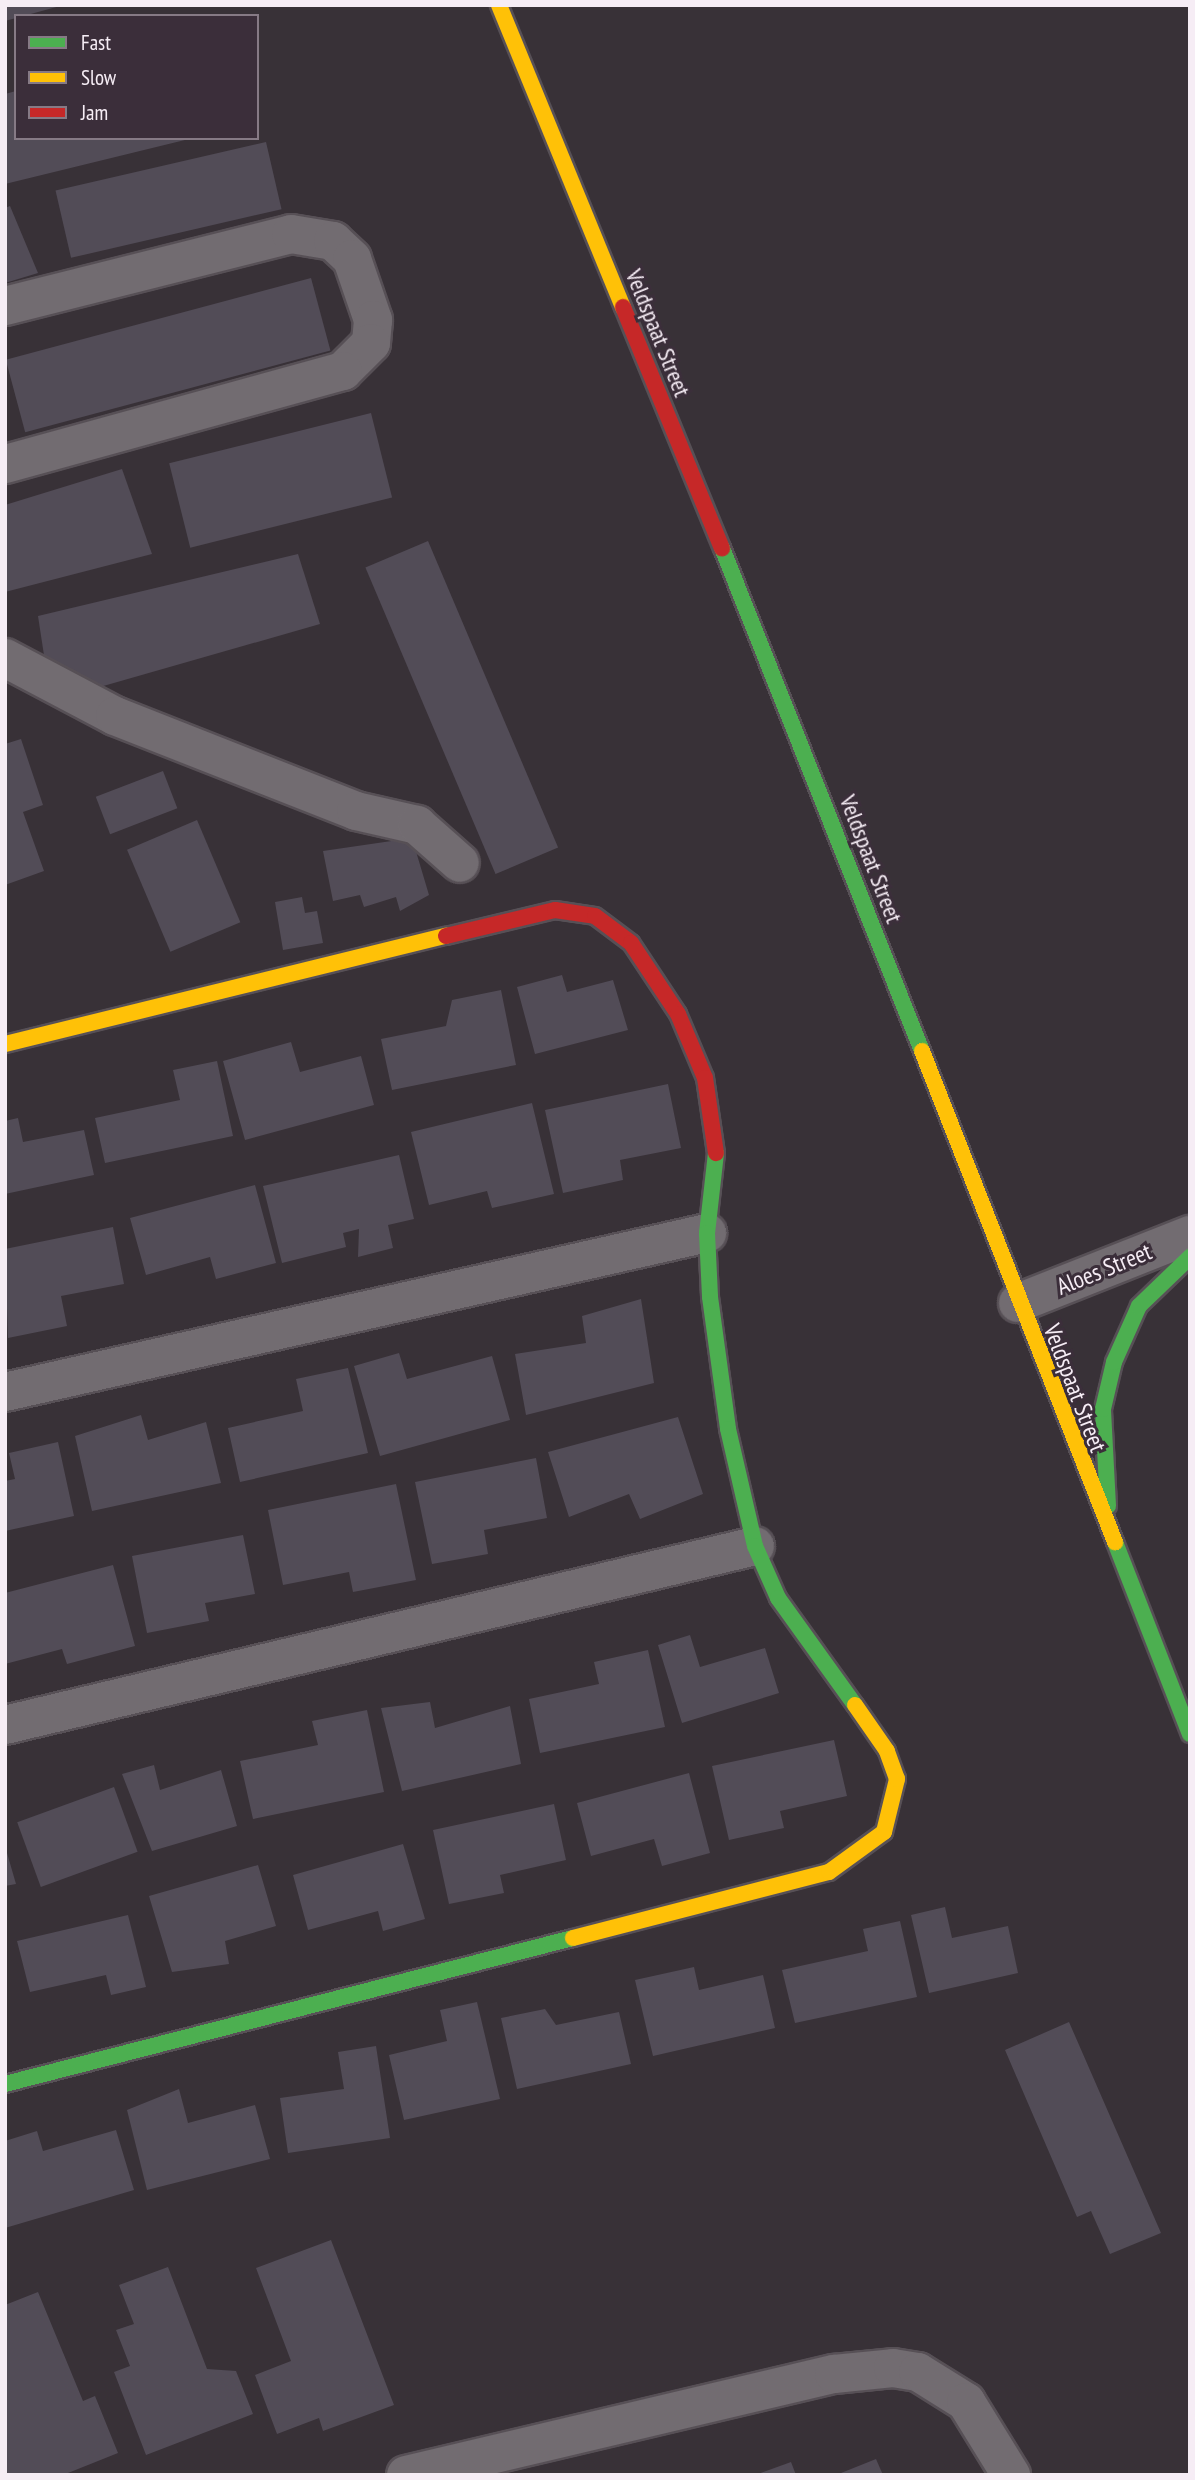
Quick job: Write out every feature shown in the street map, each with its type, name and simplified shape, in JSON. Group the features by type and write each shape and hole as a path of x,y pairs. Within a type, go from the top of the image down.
{"street":[{"name":"Veldspaat Street","path":"499,5 798,734 1111,1542 1190,1734"},
{"path":"5,306 291,234 333,241 352,259 373,320 371,343 343,371 5,464"},
{"path":"5,657 115,716 356,810 417,825 460,863"},
{"path":"5,1044 555,910 595,916 631,943 660,979 705,1078 718,1139 707,1233 727,1418 755,1546 778,1598 894,1769 893,1813 865,1852 829,1872 5,2084"},
{"path":"5,1392 707,1233"},
{"name":"Aloes Street","path":"1018,1303 1190,1235"},
{"path":"1111,1542 1103,1409 1114,1362 1139,1306 1190,1257"},
{"path":"5,1725 755,1546"},
{"path":"406,2475 834,2374 893,2368 918,2372 966,2402 1011,2475"}],"building":[{"path":"5,5 60,5 31,14 14,14 14,19 5,21"},
{"path":"14,92 14,140 185,140 5,184 5,94"},
{"path":"266,142 282,209 71,258 56,191"},
{"path":"10,206 38,273 5,283 5,208"},
{"path":"311,278 330,350 25,432 6,360"},
{"path":"371,413 392,497 190,548 169,463"},
{"path":"122,469 152,554 5,592 5,505"},
{"path":"428,541 558,848 496,874 365,568"},
{"path":"298,554 320,624 51,701 38,616"},
{"path":"21,739 43,805 23,812 44,871 5,885 5,744"},
{"path":"163,771 177,808 110,834 96,797"},
{"path":"197,820 240,922 170,952 127,850"},
{"path":"412,838 429,895 400,911 396,897 364,907 360,895 333,901 323,851"},
{"path":"302,897 305,913 317,911 323,943 283,950 275,902"},
{"path":"562,975 567,992 613,980 628,1030 535,1054 517,987"},
{"path":"501,990 516,1065 392,1090 381,1039 446,1026 452,1000"},
{"path":"291,1042 300,1072 361,1056 374,1105 245,1140 223,1061"},
{"path":"217,1061 233,1136 105,1163 95,1118 180,1100 173,1070"},
{"path":"668,1084 681,1148 620,1160 623,1180 563,1193 545,1110"},
{"path":"532,1103 554,1194 492,1208 487,1191 429,1205 411,1132"},
{"path":"18,1118 23,1142 84,1130 94,1175 5,1194 5,1121"},
{"path":"399,1155 414,1219 388,1225 393,1248 358,1257 359,1229 343,1233 346,1247 282,1263 263,1186"},
{"path":"255,1185 276,1263 216,1279 210,1257 146,1275 130,1218"},
{"path":"113,1227 124,1284 61,1296 67,1326 8,1338 5,1249"},
{"path":"641,1299 654,1383 526,1415 515,1354 586,1343 582,1316"},
{"path":"399,1353 407,1379 492,1356 510,1420 380,1456 354,1366"},
{"path":"348,1368 368,1453 240,1482 228,1428 303,1411 296,1379"},
{"path":"141,1415 148,1440 206,1422 221,1483 92,1511 75,1436"},
{"path":"678,1417 703,1494 640,1519 629,1494 569,1517 548,1452"},
{"path":"58,1442 74,1516 5,1531 5,1481 15,1479 9,1453"},
{"path":"536,1458 547,1518 484,1530 488,1554 432,1564 415,1482"},
{"path":"396,1484 416,1580 353,1592 349,1572 283,1585 268,1510"},
{"path":"243,1535 255,1594 205,1603 209,1621 147,1633 132,1556"},
{"path":"113,1565 135,1646 67,1664 62,1649 5,1664 5,1593"},
{"path":"690,1635 700,1667 765,1648 779,1693 682,1723 658,1645"},
{"path":"648,1650 665,1727 540,1753 529,1699 599,1684 594,1662"},
{"path":"430,1702 435,1728 510,1706 521,1764 402,1791 381,1708"},
{"path":"367,1710 384,1792 253,1819 240,1761 318,1745 312,1721"},
{"path":"834,1740 847,1796 780,1811 784,1828 729,1840 712,1766"},
{"path":"154,1765 160,1790 221,1770 237,1826 152,1851 122,1774"},
{"path":"689,1773 710,1853 662,1866 654,1839 591,1856 577,1803"},
{"path":"114,1787 138,1852 41,1887 17,1822"},
{"path":"554,1804 566,1860 500,1875 504,1893 449,1904 433,1830"},
{"path":"403,1844 425,1919 383,1931 378,1911 308,1930 293,1875"},
{"path":"5,1846 16,1884 5,1886"},
{"path":"258,1865 276,1926 225,1941 229,1964 172,1972 149,1896"},
{"path":"945,1907 952,1938 1008,1926 1018,1973 929,1993 911,1915"},
{"path":"128,1915 146,1987 111,1995 106,1975 30,1992 17,1941"},
{"path":"900,1921 917,1997 795,2023 782,1970 868,1951 863,1929"},
{"path":"694,1967 699,1990 763,1975 775,2028 653,2056 635,1980"},
{"path":"477,2002 500,2099 404,2120 389,2055 447,2041 440,2010"},
{"path":"545,2009 556,2025 619,2012 631,2064 517,2089 501,2018"},
{"path":"1069,2022 1161,2233 1110,2254 1091,2211 1077,2217 1005,2050"},
{"path":"376,2046 390,2138 288,2153 280,2098 344,2089 338,2052"},
{"path":"179,2089 188,2123 255,2105 270,2159 147,2190 127,2110"},
{"path":"116,2130 134,2190 5,2228 5,2141 37,2131 43,2151"},
{"path":"331,2240 394,2405 323,2431 319,2418 277,2434 255,2375 291,2361 256,2268"},
{"path":"168,2267 207,2369 236,2371 253,2414 146,2455 114,2372 130,2366 116,2330 134,2324 119,2285"},
{"path":"38,2292 83,2401 95,2396 118,2453 63,2475 5,2475 5,2305"},
{"path":"876,2459 883,2475 836,2475"},
{"path":"791,2462 796,2475 758,2474"}],"traffic: fast":[{"path":"722,548 922,1051"},
{"path":"716,1153 707,1233 710,1297 728,1429 755,1546 778,1598 855,1705"},
{"path":"1108,1506 1103,1409 1114,1362 1139,1306 1190,1257"},
{"path":"1115,1542 1190,1734"},
{"path":"5,2084 573,1938"}],"traffic: slow":[{"path":"499,5 623,307"},
{"path":"5,1044 446,936"},
{"path":"922,1051 1115,1542"},
{"path":"573,1938 829,1872 884,1832 897,1779 887,1751 855,1705"}],"traffic: jam":[{"path":"623,307 722,548"},
{"path":"446,936 555,910 595,916 631,943 678,1014 705,1078 716,1153"}]}
